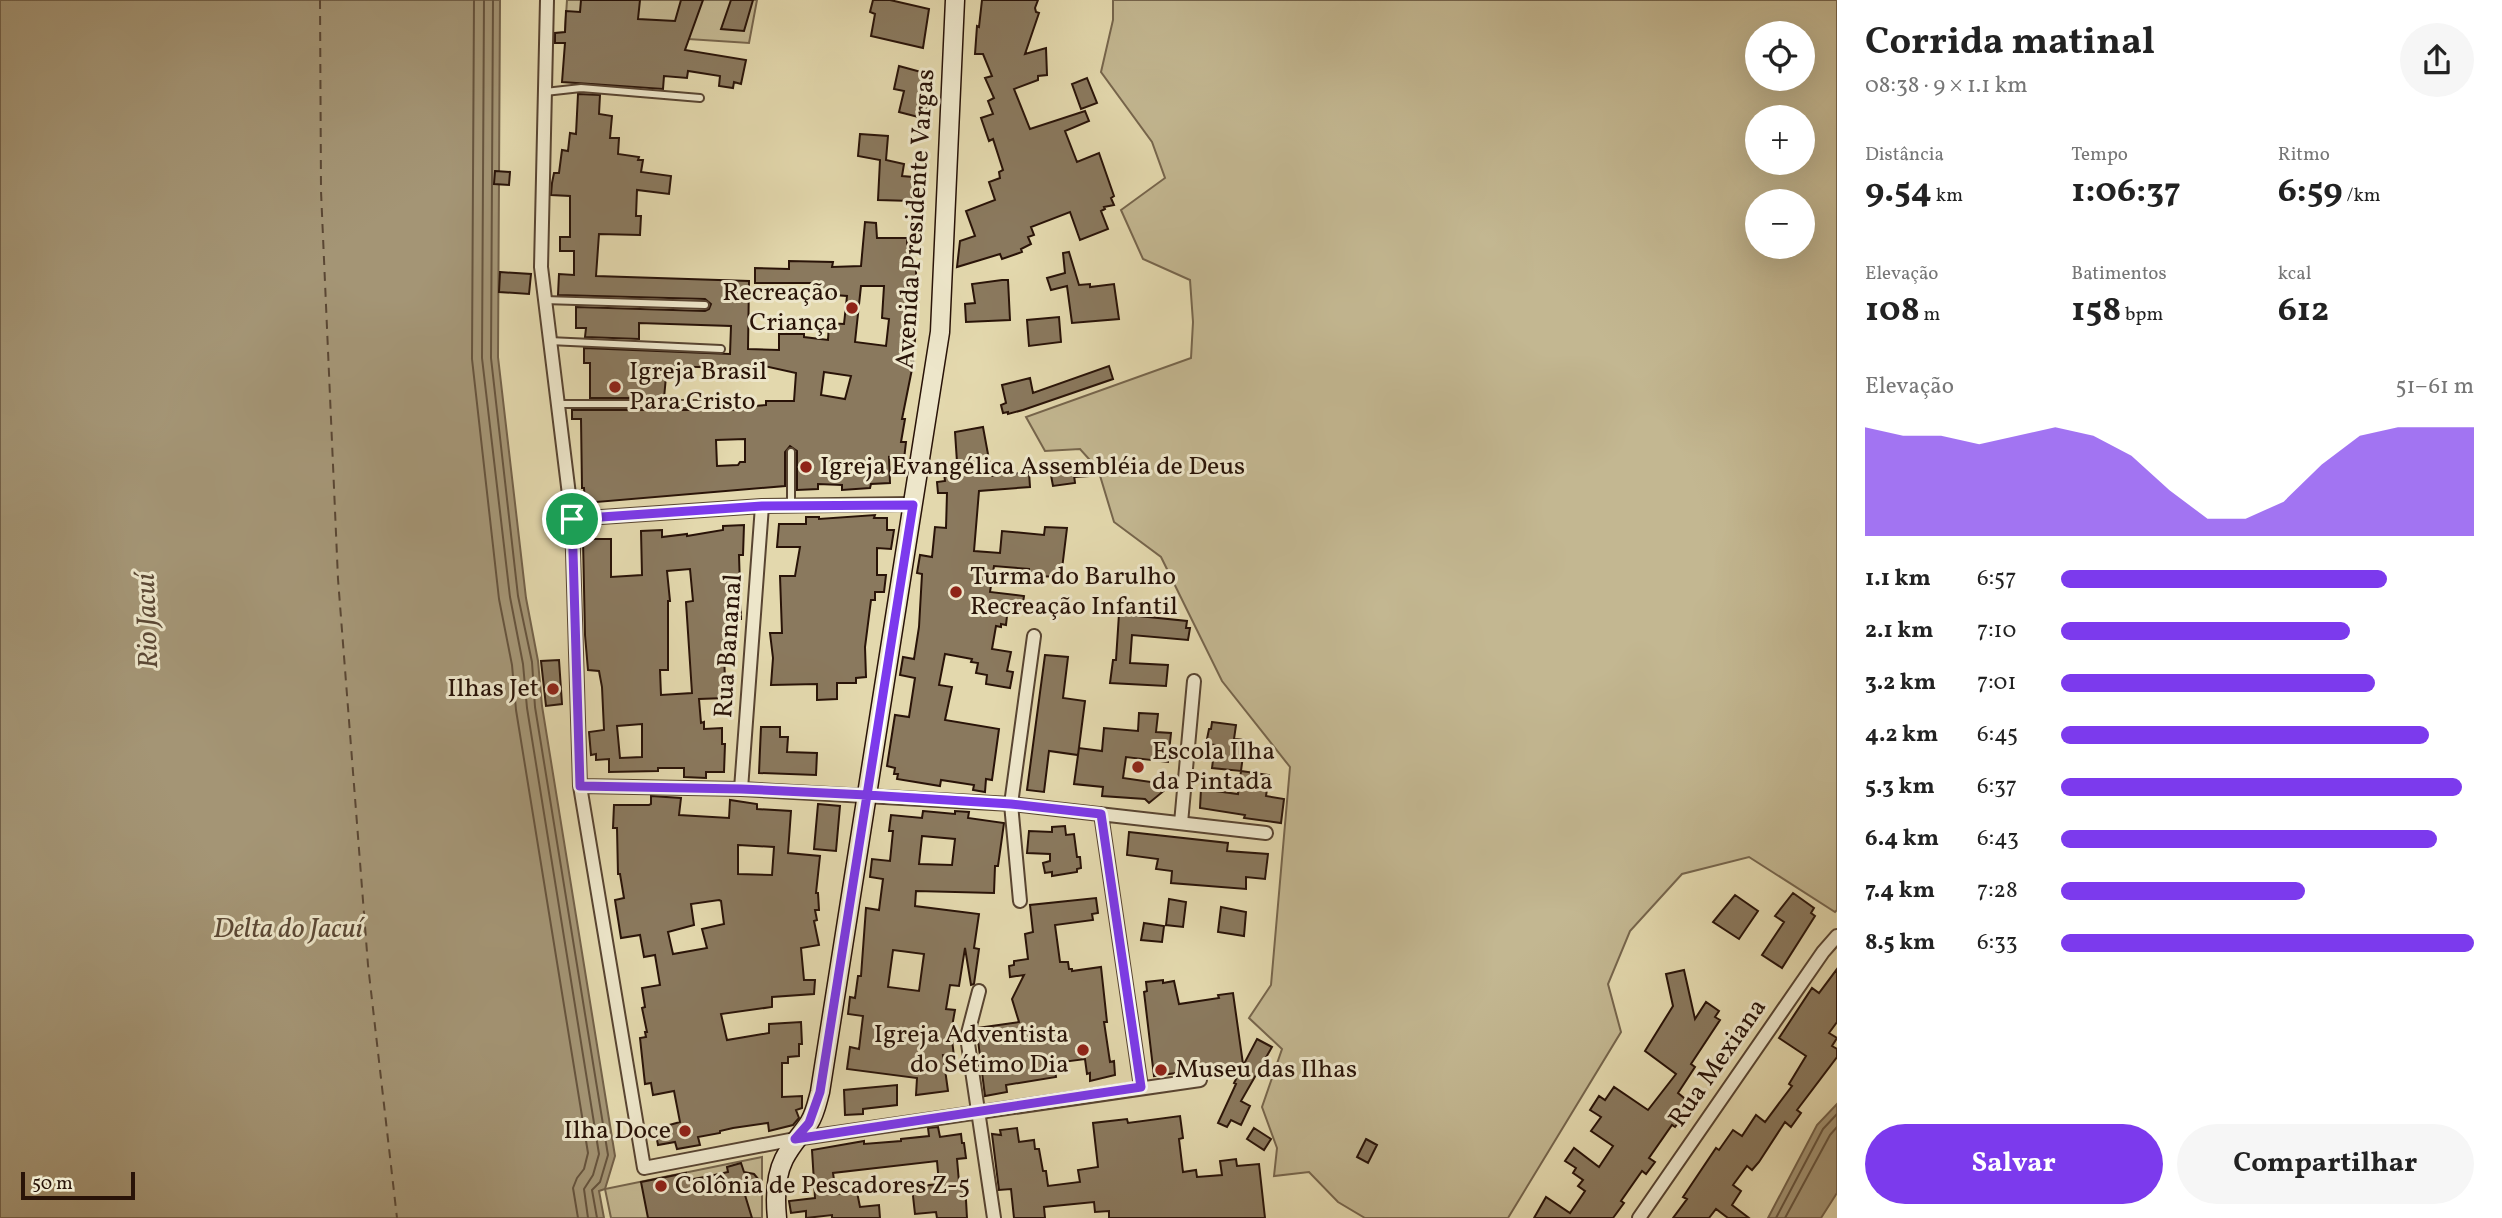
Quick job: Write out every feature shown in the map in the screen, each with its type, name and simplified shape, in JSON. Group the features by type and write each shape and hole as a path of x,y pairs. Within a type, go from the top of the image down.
{"street":[{"path":"547,0 541,267 572,519 580,786 644,1168 795,1139 1200,1080"},
{"name":"Avenida Presidente Vargas","path":"776,1218 777,1180 783,1160 795,1139 809,1123 820,1092 940,332 955,0"},
{"path":"572,519 762,506 913,505"},
{"name":"Rua Bananal","path":"741,789 762,506"},
{"path":"1020,901 1011,804 1034,636"},
{"path":"1181,823 1194,681"},
{"path":"580,786 741,789 1011,804 1266,833"},
{"path":"1101,814 1141,1087"},
{"name":"Rua Mexiana","path":"1639,1218 1823,952 1837,936"},
{"path":"979,991 967,1037 994,1218"}],"lane":[{"path":"544,92 581,88 700,98"},
{"path":"544,300 705,305"},
{"path":"549,341 721,349"},
{"path":"557,404 749,404"},
{"path":"791,452 791,505"}],"shaded area":[{"path":"567,0 757,0 749,43 565,31"},
{"path":"1113,0 1837,0 1837,910 1835,912 1749,857 1682,874 1630,931 1608,984 1621,1032 1508,1218 1365,1218 1338,1202 1309,1172 1274,1176 1277,1148 1262,1107 1282,1049 1249,1018 1271,985 1290,767 1222,681 1161,557 1114,522 1098,469 1080,449 1045,451 1026,417 1191,358 1193,322 1190,280 1143,259 1121,210 1165,178 1152,142 1101,72 1113,20"},
{"path":"762,1157 762,1218 611,1218 605,1189"}],"water":[{"name":"Delta do Jacuí","path":"0,0 500,0 498,357 526,598 615,1156 605,1189 599,1191 604,1218 0,1218"},
{"path":"1837,1104 1837,1193 1821,1218 1768,1218 1817,1125"}],"building":[{"path":"581,0 640,0 638,19 675,21 681,0 703,0 685,50 746,60 741,84 734,82 733,88 719,86 720,76 688,71 687,78 664,76 663,89 562,82 565,43 555,43 555,33 565,32 566,11 580,12"},
{"path":"731,0 753,0 744,31 721,29"},
{"path":"873,0 890,0 929,9 923,48 871,36 875,14 870,12"},
{"path":"982,0 1038,0 1035,8 1039,13 1025,54 1046,48 1047,75 1038,76 1038,80 1014,89 1030,129 1085,111 1089,121 1065,131 1077,162 1099,153 1114,196 1111,198 1114,205 1104,207 1101,211 1108,229 1080,240 1070,212 1031,227 1034,235 1028,237 1031,244 1021,249 1022,252 1002,259 1000,254 957,267 960,241 975,236 966,211 995,200 989,182 1000,178 999,172 1003,170 993,139 989,141 981,118 993,114 988,101 994,98 985,78 992,76 983,54 975,54"},
{"path":"899,66 932,75 927,99 931,100 926,119 899,112 904,91 894,89"},
{"path":"1087,78 1097,103 1081,109 1072,84"},
{"path":"578,94 600,95 599,114 612,116 610,138 619,138 618,154 643,160 641,172 671,176 669,194 637,190 636,216 641,216 640,235 599,234 596,276 749,281 748,349 779,350 779,334 804,334 804,337 828,340 829,323 844,324 847,296 821,294 822,283 755,283 755,268 789,269 789,261 833,262 832,267 861,266 865,222 876,223 877,238 907,238 907,265 916,265 916,278 904,282 906,294 919,292 913,364 902,419 905,419 901,442 906,442 904,459 889,457 890,483 842,490 842,485 818,484 818,489 797,490 797,451 790,446 785,452 785,486 585,503 582,488 581,419 572,419 572,410 750,410 754,406 766,405 766,401 794,401 796,373 760,365 760,369 667,366 664,398 590,398 590,363 584,363 584,348 730,354 731,326 639,323 639,339 585,337 586,328 576,328 576,307 705,311 711,304 705,299 558,295 559,274 574,275 574,251 560,251 560,237 570,237 570,196 551,195 552,183 554,173 559,173 562,150 568,151 570,133 576,134","holes":["861,286 884,286 882,318 889,319 886,346 855,342","824,372 851,376 845,399 821,395","745,439 745,462 717,466 716,440"]},
{"path":"860,134 888,136 886,160 904,164 902,176 913,177 912,201 878,200 880,160 858,156"},
{"path":"495,171 510,172 509,185 494,184"},
{"path":"1069,252 1079,285 1090,284 1090,287 1114,284 1119,319 1072,323 1067,286 1051,290 1047,278 1065,273 1063,253"},
{"path":"500,272 531,274 529,294 499,292"},
{"path":"1008,280 1010,320 966,322 965,304 975,303 972,284"},
{"path":"1059,317 1061,342 1029,346 1027,320"},
{"path":"1109,366 1113,379 1023,410 1003,413 1001,405 1006,403 1002,385 1030,378 1033,393"},
{"path":"983,427 992,476 1029,472 1030,487 979,491 974,551 1000,553 1002,531 1044,535 1045,527 1067,528 1061,577 1037,576 1037,573 1029,572 1029,569 994,566 990,592 1024,596 1022,609 1008,607 1006,625 996,626 992,649 1011,652 1007,671 1013,672 1010,688 986,684 987,675 976,673 978,663 971,662 972,659 945,654 939,685 952,687 945,720 999,729 992,780 986,779 985,792 973,790 974,785 941,780 940,786 897,779 895,768 887,766 895,715 909,717 915,678 900,675 903,657 914,659 919,627 922,574 917,573 920,555 932,557 935,527 946,528 947,493 938,493 937,482 945,481 943,464 957,462 955,432"},
{"path":"1088,462 1089,476 1075,477 1074,463"},
{"path":"1073,467 1075,483 1053,486 1050,470"},
{"path":"875,515 874,518 887,518 887,530 894,530 891,549 877,548 877,575 886,575 884,592 875,592 875,600 871,600 865,647 866,677 856,678 856,683 837,683 837,699 817,700 817,684 771,685 773,658 770,633 782,633 780,576 795,576 800,547 777,547 779,524 806,524 806,517 819,519"},
{"path":"744,525 743,555 739,555 741,619 738,619 738,625 730,626 731,656 724,657 726,698 699,699 704,729 722,728 722,744 725,744 724,772 706,772 706,778 684,777 684,768 609,772 609,759 596,760 596,754 591,755 589,732 604,730 599,671 588,670 583,539 611,539 611,577 642,575 641,531 662,530 662,537 687,536 723,530 723,526","holes":["690,569 693,601 686,602 692,693 661,695 660,670 668,670 670,601 667,571","642,724 642,757 620,758 617,726"]},
{"path":"1119,614 1187,621 1186,628 1190,628 1188,640 1132,635 1130,663 1168,665 1166,686 1110,683 1113,660 1116,660"},
{"path":"1045,655 1068,657 1063,698 1085,701 1078,755 1049,751 1044,792 1027,790"},
{"name":"Ilhas Jet","path":"559,660 562,704 546,706 541,661"},
{"name":"Escola Ilha da Pintada","path":"1139,713 1158,714 1156,732 1171,733 1168,762 1126,757 1123,778 1171,785 1149,803 1145,799 1102,796 1103,787 1074,784 1079,748 1102,751 1104,728 1138,731"},
{"path":"1212,722 1236,725 1234,739 1245,740 1241,771 1212,768 1215,745 1206,744"},
{"path":"761,727 780,727 780,737 788,737 787,752 817,753 816,775 759,773"},
{"path":"1241,771 1269,775 1266,796 1284,799 1281,823 1200,808 1201,789 1238,794"},
{"path":"651,796 681,798 679,815 729,818 730,800 757,804 757,809 791,811 788,853 820,856 816,893 819,910 815,910 817,920 814,921 819,945 801,948 804,980 815,980 814,994 772,997 772,1007 721,1014 727,1040 769,1033 769,1024 801,1022 802,1044 799,1044 799,1056 788,1057 788,1063 782,1063 782,1097 802,1096 802,1108 796,1110 799,1118 793,1125 769,1131 768,1123 733,1128 698,1137 700,1145 677,1149 675,1142 658,1145 655,1129 680,1122 674,1091 653,1095 651,1083 645,1084 640,1038 646,1037 647,1032 642,1008 645,1007 642,988 660,985 655,955 644,957 640,935 621,938 615,900 624,898 618,874 617,828 613,828 614,805 651,804","holes":["738,845 774,847 772,875 738,874","719,900 724,924 702,929 707,948 673,954 668,932 694,925 691,904"]},
{"path":"818,804 840,806 836,851 814,849"},
{"path":"923,811 955,814 955,811 969,812 968,818 1004,823 998,866 995,866 994,893 916,891 915,906 979,914 974,948 979,949 974,984 971,985 965,948 959,986 950,985 946,1009 955,1010 951,1032 954,1056 943,1055 948,1091 916,1095 917,1078 847,1069 850,1047 859,1049 863,1016 848,1014 850,997 855,998 858,976 861,976 866,908 879,910 883,879 870,877 872,859 890,861 893,831 889,831 891,815 922,818","holes":["922,836 955,839 952,865 919,864","893,950 924,954 919,991 888,987"]},
{"path":"1065,826 1066,835 1074,834 1081,868 1077,869 1077,872 1052,876 1052,872 1045,873 1043,863 1050,861 1050,854 1027,853 1029,831 1052,832 1052,827"},
{"path":"1129,832 1228,843 1227,851 1268,854 1265,879 1246,877 1246,889 1171,883 1172,871 1156,869 1158,859 1127,855"},
{"path":"1793,893 1814,908 1811,913 1815,916 1782,968 1762,955 1784,922 1775,916"},
{"path":"1735,895 1758,911 1739,939 1713,922"},
{"path":"1096,898 1098,913 1092,914 1093,920 1055,925 1060,962 1068,962 1072,971 1101,967 1107,1022 1104,1022 1110,1062 1114,1061 1115,1075 1090,1081 1085,1059 1054,1063 1056,1077 1006,1085 1007,1092 985,1096 977,1032 978,1028 1019,1022 1012,999 1024,975 1010,977 1009,966 1014,965 1014,961 1028,959 1025,934 1033,932 1030,905"},
{"path":"1169,899 1186,902 1183,927 1166,925"},
{"path":"1221,907 1246,912 1244,936 1218,932"},
{"path":"1144,923 1164,926 1162,942 1141,940"},
{"path":"1837,969 1837,1022 1829,1033 1837,1038 1832,1046 1837,1049 1837,1057 1797,1110 1801,1113 1791,1127 1785,1122 1759,1162 1752,1170 1747,1166 1733,1185 1741,1191 1732,1205 1749,1218 1728,1218 1716,1209 1709,1218 1673,1218 1687,1199 1683,1197 1716,1148 1719,1150 1733,1130 1742,1136 1756,1115 1765,1122 1792,1086 1789,1084 1806,1056 1779,1038 1812,988 1819,993"},
{"path":"1684,970 1695,1019 1706,1002 1719,1011 1715,1017 1720,1020 1691,1064 1695,1067 1678,1093 1689,1102 1680,1113 1683,1116 1675,1127 1672,1125 1649,1158 1655,1162 1646,1174 1642,1171 1621,1201 1624,1203 1613,1218 1534,1218 1546,1197 1570,1213 1585,1191 1578,1186 1583,1180 1573,1173 1576,1168 1565,1161 1574,1148 1599,1167 1613,1146 1591,1131 1601,1117 1590,1110 1599,1096 1605,1100 1614,1087 1648,1110 1676,1074 1645,1051 1673,1006 1666,974"},
{"path":"1163,980 1163,983 1174,981 1179,1004 1219,998 1218,995 1233,993 1243,1064 1154,1076 1144,992 1147,991 1146,982"},
{"path":"1257,1039 1272,1047 1241,1101 1250,1106 1241,1125 1231,1120 1227,1127 1218,1123 1236,1084 1234,1083"},
{"path":"897,1085 897,1105 863,1109 863,1114 845,1115 844,1090"},
{"path":"1180,1116 1183,1138 1179,1139 1183,1172 1196,1170 1197,1177 1222,1175 1220,1161 1236,1159 1237,1166 1259,1164 1265,1218 1109,1218 1109,1211 1095,1212 1094,1202 1044,1207 1045,1218 1014,1218 1011,1189 999,1190 992,1134 1001,1135 1000,1130 1017,1128 1019,1142 1034,1140 1035,1149 1039,1149 1043,1171 1046,1171 1048,1186 1080,1182 1078,1170 1098,1167 1093,1123 1127,1119 1128,1123"},
{"path":"938,1127 940,1137 961,1134 964,1143 966,1158 957,1159 959,1182 965,1182 967,1218 937,1218 936,1212 915,1214 912,1187 939,1184 937,1161 833,1173 836,1194 857,1192 860,1207 879,1205 880,1218 832,1218 832,1215 806,1218 806,1211 791,1213 789,1201 815,1198 812,1150 864,1141 864,1144 929,1136 928,1128"},
{"path":"1254,1128 1271,1139 1264,1150 1247,1139"},
{"path":"1366,1139 1377,1145 1368,1163 1357,1157"},
{"path":"741,1163 744,1172 754,1174 759,1180 756,1189 745,1195 752,1218 648,1218 641,1182 686,1173 688,1180 710,1176 728,1172 727,1167"}],"ferry route":[{"path":"320,0 321,191 338,579 368,965 397,1218"}],"place":[{"name":"Recreação Criança","path":"852,308"},
{"name":"Igreja Brasil Para Cristo","path":"615,387"},
{"name":"Igreja Evangélica Assembléia de Deus","path":"806,467"},
{"name":"Turma do Barulho Recreação Infantil","path":"956,592"},
{"name":"Ilhas Jet","path":"553,689"},
{"name":"Escola Ilha da Pintada","path":"1138,767"},
{"name":"Igreja Adventista do Sétimo Dia","path":"1083,1050"},
{"name":"Museu das Ilhas","path":"1161,1070"},
{"name":"Ilha Doce","path":"685,1131"},
{"name":"Colônia de Pescadores Z-5","path":"661,1186"}],"route":[{"path":"572,519 580,786 867,795 820,1092 816,1110 795,1139 1141,1087 1101,814 1011,804 867,795 913,505 762,506 572,519"}],"water label":[{"name":"Rio Jacuí","path":"148,621"}]}
